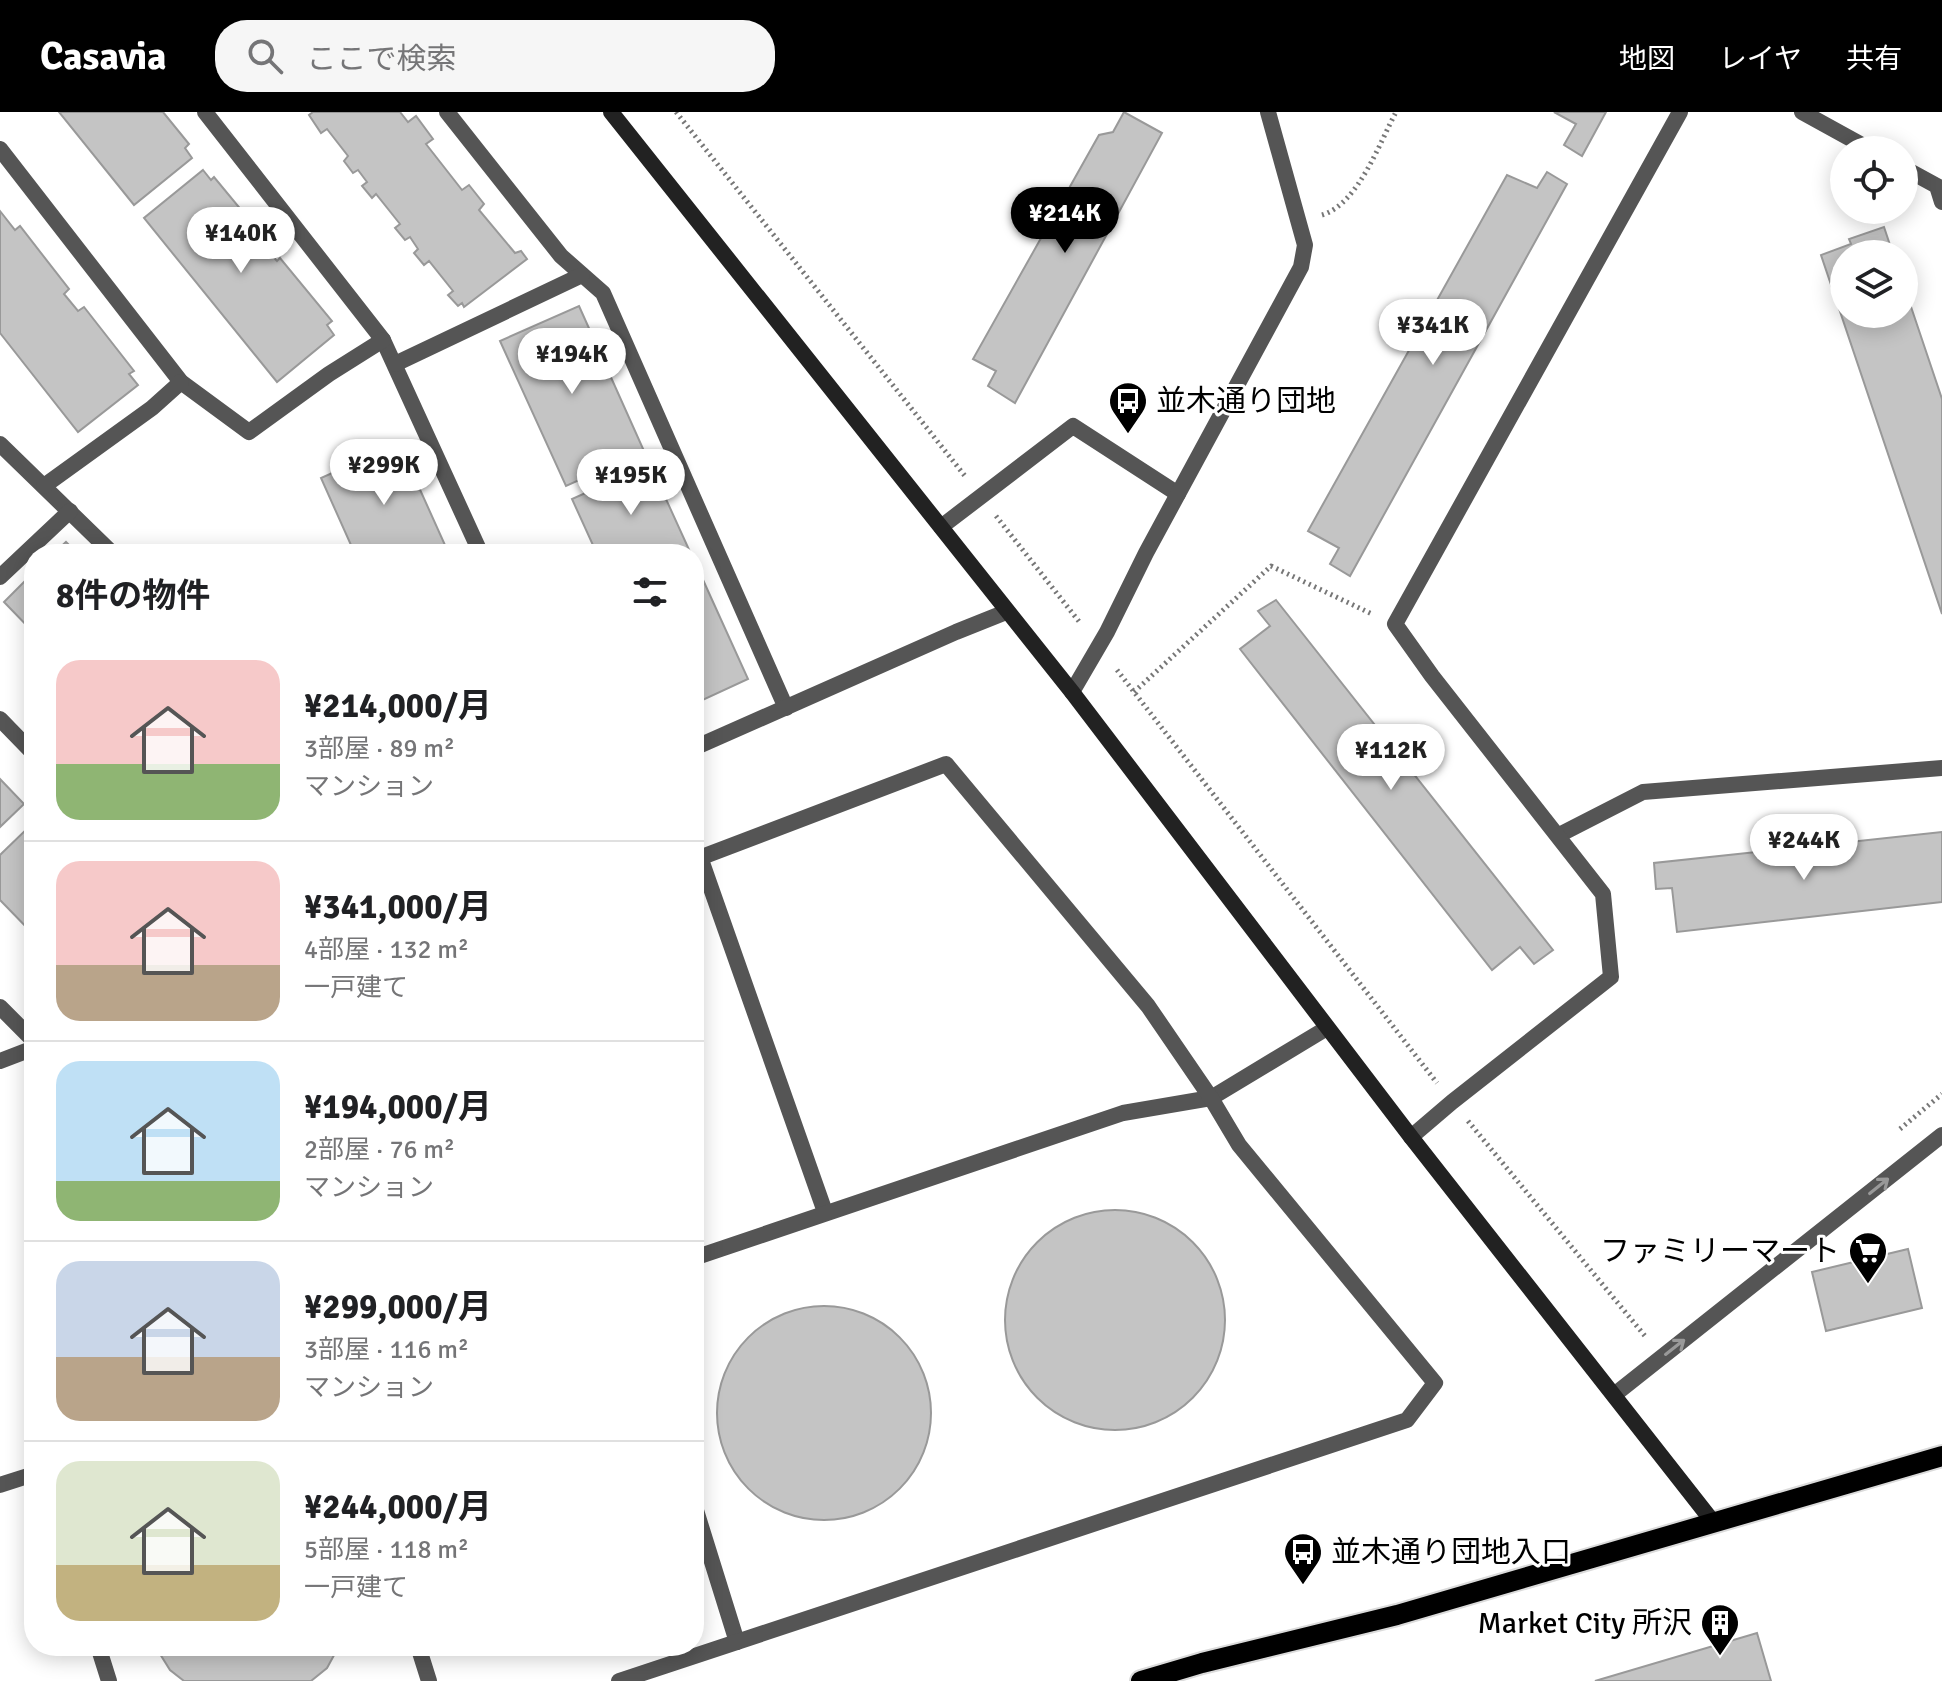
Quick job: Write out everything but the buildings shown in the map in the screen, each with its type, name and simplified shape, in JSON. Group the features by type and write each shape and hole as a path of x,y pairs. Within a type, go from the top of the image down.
{"main road":[{"path":"1141,1681 1397,1615 1942,1456"}],"street":[{"path":"205,112 383,340 476,544"},
{"path":"447,112 561,256 603,293 786,708"},
{"path":"611,112 1072,692 1411,1137 1713,1522"},
{"path":"1072,692 1099,647 1301,267 1305,245 1268,112"},
{"path":"1411,1137 1611,977 1603,894 1432,676 1395,624 1680,112"},
{"path":"1802,112 1846,136"},
{"path":"0,149 181,382 249,432 329,374 383,340"},
{"path":"1918,176 1937,186 1942,202"},
{"path":"395,364 582,275"},
{"path":"44,486 152,408 181,382"},
{"path":"941,527 1073,426 1178,494"},
{"path":"0,444 103,544"},
{"path":"35,544 70,511"},
{"path":"0,577 24,554"},
{"path":"704,744 1006,612"},
{"path":"0,719 24,744"},
{"path":"704,856 946,764 1148,1006 1239,1145 1435,1383 1407,1420 704,1653"},
{"path":"1559,835 1643,792 1942,768"},
{"path":"704,878 825,1212"},
{"path":"0,1007 24,1031"},
{"path":"704,1254 1123,1113 1211,1098 1327,1028"},
{"path":"0,1061 24,1052"},
{"path":"1614,1395 1942,1135"},
{"path":"0,1485 24,1477"},
{"path":"704,1536 737,1642"},
{"path":"101,1656 109,1681"},
{"path":"421,1656 429,1681"},
{"path":"619,1681 695,1656"}],"path":[{"path":"676,112 981,496 1452,1102 1647,1338"},
{"path":"1298,223 1333,212 1352,195 1396,112"},
{"path":"1134,692 1271,566 1395,624"}],"place":[{"name":"並木通り団地","path":"1128,435"},
{"name":"ファミリーマート","path":"1868,1285"},
{"name":"並木通り団地入口","path":"1303,1586"},
{"name":"Market City 所沢","path":"1720,1657"}]}
